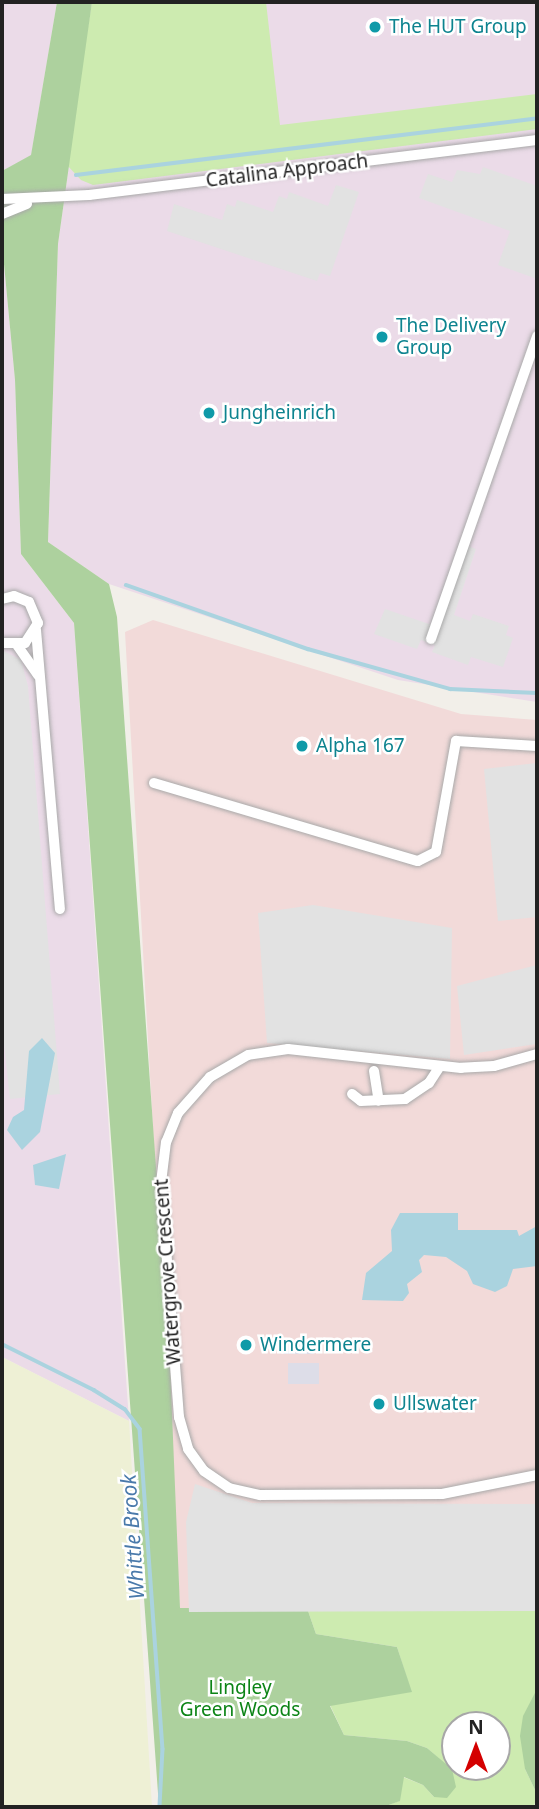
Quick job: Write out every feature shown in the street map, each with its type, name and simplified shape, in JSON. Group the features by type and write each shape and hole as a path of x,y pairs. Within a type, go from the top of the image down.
{"street":[{"name":"Catalina Approach","path":"2,199 36,201 537,139"},
{"name":"Catalina Approach","path":"2,214 36,201"},
{"path":"431,639 537,336"},
{"path":"2,585 34,608 60,909"},
{"path":"2,599 14,596"},
{"path":"2,643 17,645 36,630"},
{"path":"17,645 41,681"},
{"path":"155,783 418,861 436,852 456,741 537,746"},
{"name":"Watergrove Crescent","path":"537,1054 483,1068 274,1051 247,1055 226,1067 188,1099 172,1126 161,1169 179,1417 188,1449 204,1471 247,1494 442,1494 517,1475 537,1475"},
{"path":"352,1094 361,1101 413,1096 435,1077 440,1066"},
{"path":"374,1071 379,1101"}],"shaded area":[{"path":"2,2 57,2 31,156 2,171"},
{"path":"92,2 537,2 537,702 398,680 109,584 48,542 58,244"},
{"path":"483,167 537,186 537,279 498,265 510,231 419,198 428,174 452,182 457,170 480,174"},
{"path":"336,185 359,192 330,276 320,273 317,281 167,231 174,204 222,220 227,204 235,207 237,200 273,212 279,196 287,199 289,192 328,206"},
{"path":"2,243 15,380 21,554 74,623 129,1421 2,1357"},
{"path":"460,543 476,549 454,615 470,621 473,614 509,626 506,635 513,638 503,667 471,657 468,665 432,652 435,645 421,640 417,649 374,634 385,609 432,625"},
{"path":"153,620 461,714 537,720 537,1607 180,1608 125,632"},
{"path":"2,650 21,660 28,686 60,1094 10,1099 2,1026"},
{"path":"537,763 537,917 498,921 484,769"},
{"path":"313,905 452,928 450,1059 267,1043 258,913"},
{"path":"537,965 537,1044 464,1055 457,986"},
{"path":"283,1341 314,1341 314,1354 283,1354"},
{"path":"288,1363 319,1363 319,1384 288,1384"},
{"path":"195,1484 252,1503 537,1504 537,1611 189,1612 186,1522"}],"green space":[{"name":"Lingley Green Woods","path":"57,2 92,2 58,244 48,542 109,584 117,617 170,1365 180,1608 307,1608 316,1634 397,1647 412,1692 330,1706 344,1735 407,1741 427,1748 441,1760 441,1781 455,1781 456,1787 447,1798 434,1797 423,1785 404,1777 400,1801 383,1807 159,1807 74,623 21,554 15,380 2,243 2,171 31,155"},
{"path":"92,2 266,2 280,125 537,94 537,129 93,185 81,180 66,164"},
{"path":"2,1357 129,1421 152,1807 2,1807"},
{"path":"537,1607 537,1689 525,1769 537,1794 534,1807 383,1807 399,1801 403,1777 423,1785 434,1797 445,1781 511,1781 511,1711 441,1711 441,1760 427,1748 407,1741 344,1735 330,1705 411,1691 397,1647 316,1634 307,1608"},
{"path":"537,1689 537,1794 525,1769 520,1736 523,1716"}],"water":[{"path":"42,1038 55,1053 40,1132 22,1150 7,1130 13,1117 24,1110 29,1051"},
{"path":"66,1154 59,1189 35,1185 33,1165"},
{"path":"400,1213 458,1213 458,1230 517,1230 519,1236 537,1226 537,1266 513,1269 507,1286 495,1292 473,1284 467,1271 446,1257 424,1255 419,1260 422,1272 407,1284 409,1293 403,1301 362,1300 366,1273 392,1251 391,1230"}],"waterway":[{"path":"76,175 537,118"},
{"path":"126,585 308,649 450,689 537,693"},
{"name":"Whittle Brook","path":"2,1344 94,1390 125,1409 140,1429 163,1749 160,1807"}],"place":[{"name":"The HUT Group","path":"375,27"},
{"name":"The Delivery Group","path":"382,337"},
{"name":"Jungheinrich","path":"209,413"},
{"name":"Alpha 167","path":"302,746"},
{"name":"Windermere","path":"246,1345"},
{"name":"Ullswater","path":"379,1404"}]}
